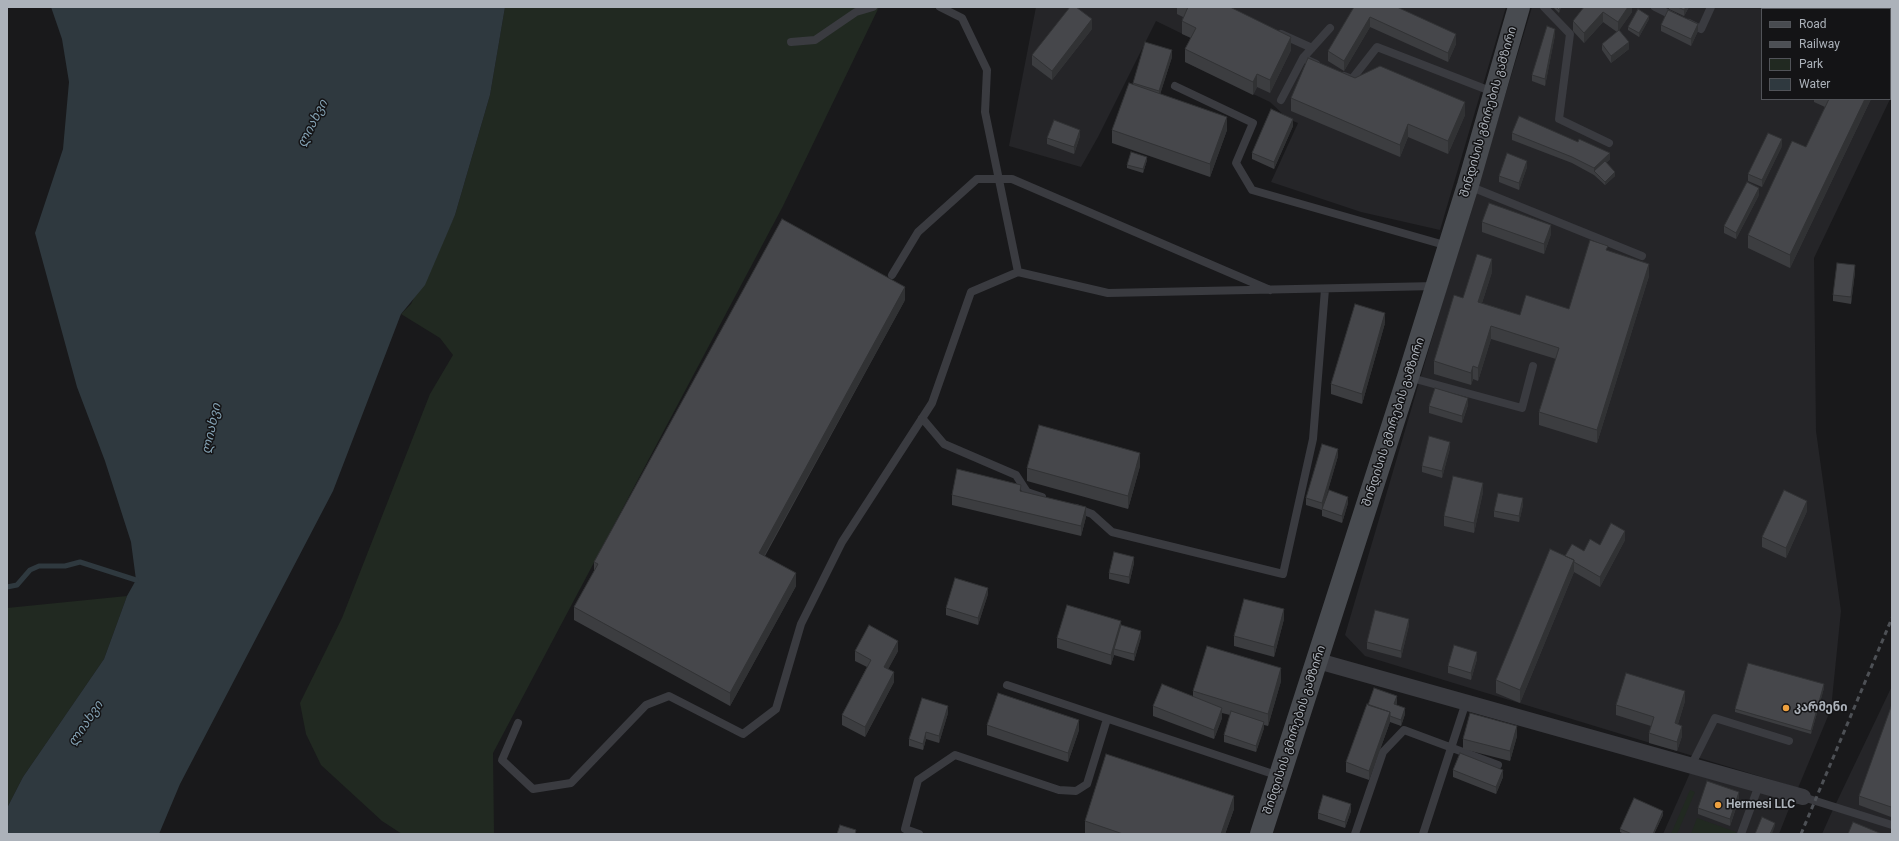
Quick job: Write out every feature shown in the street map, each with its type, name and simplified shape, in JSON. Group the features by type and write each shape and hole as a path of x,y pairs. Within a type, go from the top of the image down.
{"main road":[{"name":"შინდისის გმირების გამზირი","path":"1261,834 1318,661 1468,186 1519,7"}],"street":[{"path":"1318,661 1803,797"}],"lane":[{"path":"791,42 815,40 856,12 873,7"},
{"path":"940,7 962,18 987,70 985,112 1018,272"},
{"path":"1544,7 1570,34 1559,119 1609,143"},
{"path":"1655,7 1701,29 1711,7"},
{"path":"1281,100 1303,58 1330,28"},
{"path":"1271,29 1312,48"},
{"path":"1338,73 1352,79 1377,47 1494,93"},
{"path":"1303,58 1324,67"},
{"path":"1175,86 1253,123 1236,163 1252,190 1449,246"},
{"path":"892,275 918,232 977,179 1012,179 1273,291"},
{"path":"1468,186 1642,256"},
{"path":"518,723 502,760 533,789 571,783 646,705 669,696 743,734 776,708 801,624 842,542 932,403 971,292 1018,272 1108,293 1273,291 1436,286"},
{"path":"1071,507 1092,514 1112,532 1284,574 1313,439 1325,289"},
{"path":"1408,377 1522,408 1533,366"},
{"path":"922,418 944,444 1016,475 1027,492 1049,500"},
{"path":"1007,685 1279,776"},
{"path":"1423,834 1466,702"},
{"path":"1691,766 1715,718 1789,741"},
{"path":"919,834 904,832 918,780 955,755 1059,790 1076,791 1088,784 1107,719"},
{"path":"1355,834 1383,752 1404,730 1498,765"},
{"path":"1741,834 1759,785"},
{"path":"1803,797 1892,825"}],"shaded area":[{"path":"1036,7 1506,7 1440,230 1361,212 1271,182 1298,123 1288,119 1270,102 1185,62 1195,40 1156,21 1098,137 1081,167 1009,146"},
{"path":"1532,7 1879,8 1761,8 1761,100 1890,100 1814,258 1816,431 1841,611 1831,709 1798,788 1365,656 1345,635 1445,294"},
{"path":"1891,10 1892,10 1891,97"},
{"path":"1892,686 1892,834 1822,834 1830,816"},
{"path":"1690,773 1792,801 1779,834 1663,834"}],"green space":[{"path":"505,7 879,7 783,206 493,753 494,834 402,834 382,821 321,765 306,734 300,703 342,618 430,394 453,355 440,338 401,314 411,304 455,215 490,95"},
{"path":"127,596 104,659 23,777 7,808 7,608"},
{"path":"1690,790 1695,792 1677,834 1671,834"},
{"path":"1697,818 1736,832 1735,834 1691,834"}],"water":[{"name":"ლიახვი","path":"51,7 505,7 490,95 455,215 425,285 401,314 333,491 180,784 159,834 7,834 7,808 23,777 104,659 127,596 136,580 131,542 105,461 77,387 35,233 63,149 69,82 62,39"}],"building":[{"path":"1070,7 1076,7 1092,19 1052,71 1032,55"},
{"path":"1188,7 1230,7 1291,37 1270,80 1257,74 1253,82 1185,49 1196,28 1182,21"},
{"path":"1354,7 1397,7 1456,34 1448,53 1370,17 1344,61 1328,51"},
{"path":"1584,7 1628,7 1618,22 1603,12 1584,33 1573,21"},
{"path":"1678,7 1686,7 1684,10"},
{"path":"1638,9 1649,16 1639,33 1628,27"},
{"path":"1668,10 1698,24 1691,39 1661,25"},
{"path":"1547,26 1555,29 1545,79 1532,75"},
{"path":"1619,30 1629,42 1611,56 1602,44"},
{"path":"1145,42 1172,50 1159,91 1133,83"},
{"path":"1308,58 1355,78 1380,66 1465,102 1448,141 1408,124 1400,145 1291,98"},
{"path":"1129,83 1227,117 1210,164 1112,130"},
{"path":"1829,100 1865,100 1790,255 1748,235 1792,141 1806,147"},
{"path":"1271,109 1293,119 1274,162 1252,153"},
{"path":"1519,116 1578,142 1579,139 1610,153 1594,168 1572,157 1512,133"},
{"path":"1054,120 1080,130 1074,147 1047,138"},
{"path":"1768,133 1782,139 1762,180 1748,174"},
{"path":"1131,152 1147,157 1143,169 1127,165"},
{"path":"1507,153 1527,161 1519,183 1499,176"},
{"path":"1605,161 1615,172 1605,182 1594,171"},
{"path":"1747,182 1759,188 1736,233 1724,226"},
{"path":"1489,203 1551,225 1544,244 1482,222"},
{"path":"782,219 905,287 759,553 796,573 730,693 574,607 598,564 594,562"},
{"path":"1590,240 1608,246 1606,250 1649,264 1597,430 1539,412 1559,348 1491,326 1478,368 1473,366 1471,373 1434,361 1454,295 1463,298 1477,254 1492,259 1478,302 1520,315 1526,295 1569,309"},
{"path":"1837,263 1855,265 1851,297 1833,295"},
{"path":"1355,304 1385,313 1362,394 1331,384"},
{"path":"1435,388 1468,398 1462,416 1429,406"},
{"path":"1039,425 1140,453 1128,496 1027,468"},
{"path":"1429,436 1450,442 1442,471 1422,466"},
{"path":"1322,444 1338,449 1322,503 1306,498"},
{"path":"957,469 1021,485 1020,491 1086,507 1081,526 952,495"},
{"path":"1453,476 1483,483 1474,523 1444,516"},
{"path":"1329,490 1348,497 1342,516 1322,509"},
{"path":"1784,490 1807,501 1786,548 1762,537"},
{"path":"1498,493 1523,498 1519,516 1494,511"},
{"path":"1611,523 1625,531 1600,577 1574,562 1574,560 1565,556 1572,544 1584,551 1590,539 1600,545"},
{"path":"1550,549 1574,560 1520,690 1496,680"},
{"path":"1114,552 1134,557 1129,577 1109,573"},
{"path":"955,578 988,588 978,618 946,608"},
{"path":"1244,599 1284,609 1274,647 1234,636"},
{"path":"1067,605 1121,621 1111,655 1057,638"},
{"path":"1375,610 1409,619 1401,651 1367,642"},
{"path":"869,625 898,641 884,667 894,672 865,727 842,715 871,660 855,651"},
{"path":"1121,625 1141,631 1134,654 1114,649"},
{"path":"1454,645 1477,652 1471,673 1448,666"},
{"path":"1207,646 1281,668 1268,714 1193,691"},
{"path":"1748,663 1824,684 1811,731 1735,709"},
{"path":"1626,673 1685,691 1675,723 1682,726 1677,742 1649,733 1654,717 1616,705"},
{"path":"1162,684 1222,708 1214,730 1153,706"},
{"path":"1374,688 1397,696 1394,704 1405,708 1401,720 1390,716 1390,712 1368,705"},
{"path":"998,693 1079,720 1068,753 987,725"},
{"path":"922,698 948,706 939,736 926,732 923,744 909,739"},
{"path":"1367,704 1390,712 1369,771 1346,762"},
{"path":"1891,707 1892,806 1891,807 1859,796"},
{"path":"1231,711 1264,722 1256,746 1224,735"},
{"path":"1470,713 1517,726 1510,751 1463,739"},
{"path":"1460,753 1503,770 1496,787 1453,770"},
{"path":"1106,754 1234,796 1221,834 1123,834 1085,821"},
{"path":"1707,781 1739,792 1730,819 1698,808"},
{"path":"1323,795 1351,804 1345,822 1318,813"},
{"path":"1634,798 1663,811 1653,834 1632,834 1620,829"},
{"path":"1762,817 1775,823 1770,834 1755,834"},
{"path":"1853,822 1882,834 1848,834"},
{"path":"840,825 856,830 855,834 837,834"}],"waterway":[{"path":"7,587 17,585 30,570 39,566 65,566 80,562 136,580"}],"railway":[{"path":"1801,834 1892,618"}],"place":[{"name":"კარმენი","path":"1786,708"},
{"name":"Hermesi LLC","path":"1718,805"}]}
